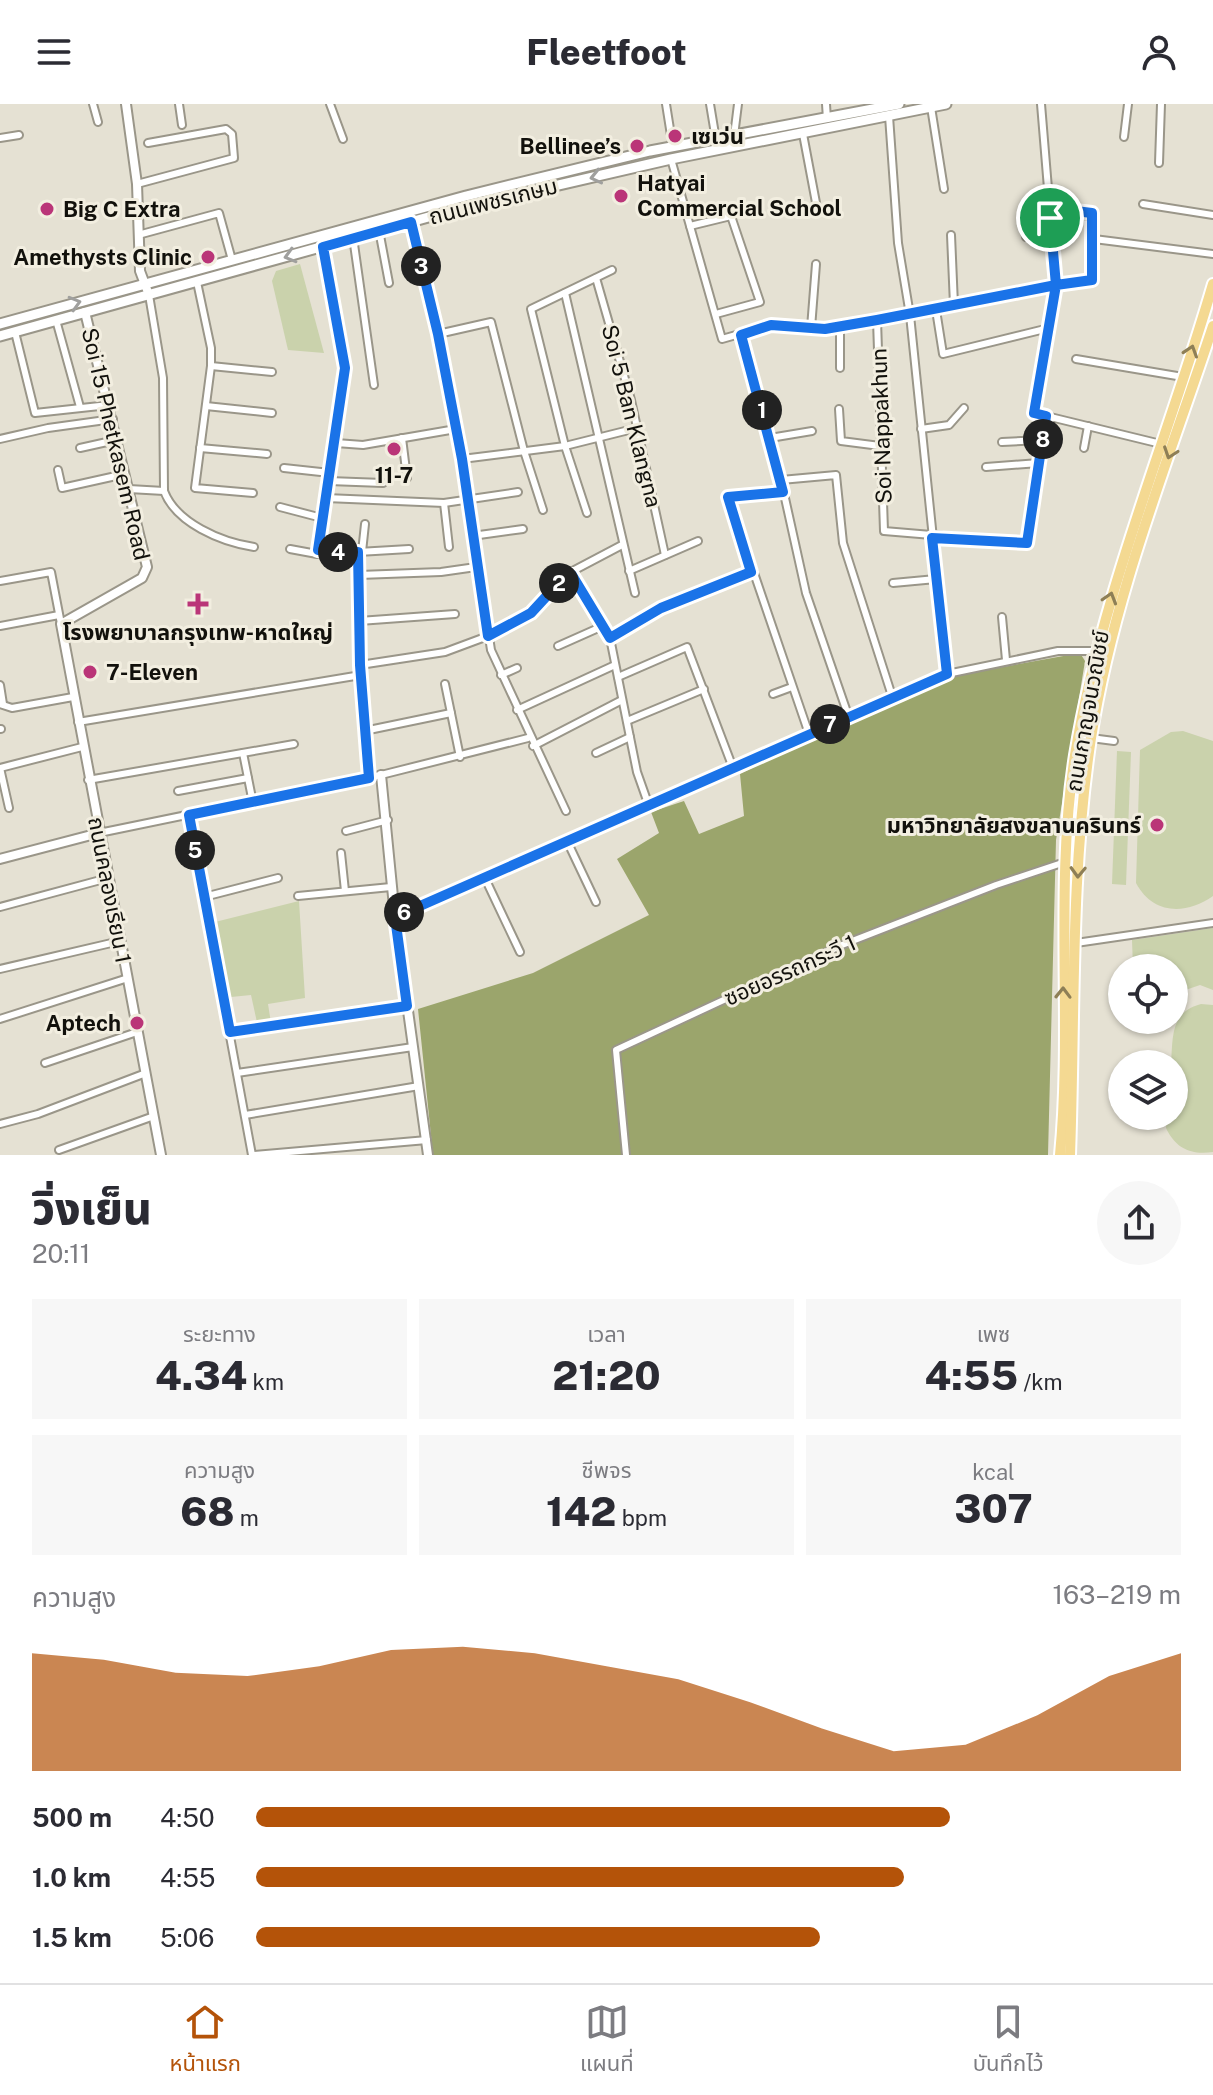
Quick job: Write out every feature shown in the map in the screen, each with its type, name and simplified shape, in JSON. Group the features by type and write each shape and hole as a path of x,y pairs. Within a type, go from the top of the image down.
{"main road":[{"name":"ถนนเพชรเกษม","path":"0,324 232,260 716,140 899,104"},
{"name":"ถนนเพชรเกษม","path":"672,153 803,134 889,116 910,107 946,104"},
{"name":"ถนนเพชรเกษม","path":"0,336 411,222 467,201"},
{"name":"ถนนกาญจนวณิชย์","path":"1060,1155 1070,944 1091,738 1136,536 1161,444 1213,284"},
{"name":"ถนนกาญจนวณิชย์","path":"1070,1155 1070,944 1065,862 1075,757 1095,651 1213,326"}],"street":[{"path":"93,104 98,122"},
{"path":"126,104 137,184 143,284 149,295 163,378 164,491 181,518 239,545 254,547"},
{"path":"179,104 182,125"},
{"path":"330,104 343,139"},
{"path":"666,104 672,153 722,339 771,325 811,328 840,326 1092,280 1092,213 1050,208"},
{"path":"710,104 716,140"},
{"path":"734,138 738,104"},
{"path":"826,104 827,119"},
{"path":"1041,104 1056,285 1034,413 1161,444"},
{"path":"1124,137 1128,104"},
{"path":"1159,163 1161,104"},
{"path":"931,107 944,189"},
{"path":"889,116 898,243 910,315 947,674"},
{"path":"137,184 234,158 232,134 226,129 148,143"},
{"path":"803,134 817,208"},
{"path":"0,138 19,135"},
{"path":"1143,204 1213,215"},
{"path":"138,235 219,213 232,260"},
{"path":"690,226 731,216 760,302 716,314"},
{"path":"1026,237 1025,221 1050,218"},
{"path":"411,222 438,334 462,459 488,636 528,738 566,811"},
{"path":"379,230 389,283"},
{"path":"951,235 954,305"},
{"path":"353,237 374,385"},
{"path":"1094,239 1213,254"},
{"path":"317,554 345,368 323,247"},
{"path":"811,328 816,264"},
{"path":"587,513 565,446 531,309 612,270"},
{"name":"Soi 5 Ban Klangna","path":"596,278 637,428 665,555"},
{"path":"197,282 211,348 211,366 195,488 253,493"},
{"path":"565,293 635,593"},
{"path":"936,310 943,354 1049,328"},
{"name":"Soi 15 Phetkasem Road","path":"60,620 142,578 147,567 85,312"},
{"path":"56,320 80,407"},
{"name":"Soi Nappakhun","path":"877,320 884,531 932,538"},
{"path":"438,334 491,322 524,451 543,510"},
{"path":"840,326 840,368"},
{"path":"15,332 35,413 109,405"},
{"path":"741,335 781,480 806,593 848,715"},
{"path":"1076,359 1183,377"},
{"path":"211,366 272,372"},
{"path":"206,406 272,413"},
{"path":"921,429 949,425 964,408"},
{"path":"839,409 841,441 880,446"},
{"path":"932,538 1027,543 1046,416"},
{"path":"0,439 48,428 113,419"},
{"path":"1084,448 1088,426"},
{"path":"462,459 565,446 637,428"},
{"path":"336,443 363,445 456,429"},
{"path":"770,438 812,431"},
{"path":"402,438 407,478"},
{"path":"80,448 116,440"},
{"path":"1002,442 1042,440"},
{"path":"200,448 267,454"},
{"path":"986,467 1039,463"},
{"path":"284,468 383,483"},
{"path":"58,470 62,488 125,474"},
{"path":"781,480 836,475 843,543 892,696"},
{"path":"129,489 164,491"},
{"path":"326,498 444,503 518,492"},
{"path":"783,492 728,497 751,572 809,734"},
{"path":"444,503 449,547"},
{"path":"280,507 322,518"},
{"path":"365,524 360,552 359,621 369,778"},
{"path":"472,536 523,529"},
{"path":"629,571 698,541"},
{"path":"78,722 361,670 426,656 488,636 531,613 567,574 572,575 622,545"},
{"path":"290,549 317,554 409,549"},
{"path":"359,575 441,572 476,567"},
{"path":"0,581 51,572 60,620 0,626"},
{"path":"610,638 661,608 751,572"},
{"path":"572,575 610,638 630,737 649,806"},
{"path":"893,583 936,579"},
{"path":"359,621 455,614"},
{"path":"1002,617 1006,660"},
{"name":"ถนนคลองเรียน 1","path":"60,620 161,1155"},
{"path":"558,646 603,626"},
{"path":"618,677 687,647 733,768"},
{"path":"395,917 947,674 1058,651 1095,651"},
{"path":"517,710 615,665"},
{"path":"501,675 517,668"},
{"path":"445,684 460,757"},
{"path":"0,685 2,704 12,708 73,697"},
{"path":"773,694 792,687"},
{"path":"627,721 704,689"},
{"path":"533,746 622,700"},
{"path":"364,731 451,713"},
{"path":"596,753 630,737"},
{"path":"0,859 99,833 369,778 528,738"},
{"path":"1091,738 1114,741"},
{"path":"88,780 294,744"},
{"path":"9,808 0,768 82,747"},
{"path":"243,753 253,803"},
{"path":"381,775 388,820 391,887 428,1155"},
{"path":"178,791 248,778"},
{"path":"189,815 253,1155 427,1140"},
{"path":"346,831 388,820"},
{"path":"568,843 596,902"},
{"path":"341,853 345,891"},
{"name":"ซอยอรรถกระวี 1","path":"626,1155 616,1050 842,945 1009,880 1065,862"},
{"path":"484,876 520,952"},
{"path":"0,907 108,878"},
{"path":"204,897 278,878"},
{"path":"298,896 391,887"},
{"path":"1070,944 1213,923"},
{"path":"0,969 120,941"},
{"path":"0,1019 128,978"},
{"path":"230,1032 407,1006"},
{"path":"45,1063 137,1032"},
{"path":"237,1073 413,1047"},
{"path":"0,1124 38,1114 146,1073"},
{"path":"245,1115 419,1086"},
{"path":"59,1150 154,1116"}],"green space":[{"path":"300,264 324,353 288,350 272,281 276,271"},
{"path":"1080,653 1085,661 1056,840 1048,1155 433,1155 418,1009 533,973 649,915 617,859 659,833 651,812 684,801 699,834 744,816 740,774 876,705 942,678"},
{"path":"1183,731 1213,741 1213,896 1192,906 1171,909 1151,901 1136,883 1140,750 1171,732"},
{"path":"1117,751 1131,752 1126,885 1112,884"},
{"path":"299,901 305,998 268,1004 271,1023 258,1027 251,995 231,997 215,922"},
{"path":"1213,928 1213,990 1200,985 1188,989 1188,954 1132,954 1132,940"},
{"path":"1201,1004 1213,1005 1213,1152 1205,1153 1179,1146 1167,1130 1188,1130 1188,1050 1172,1050 1174,1034 1188,1034 1188,1010"}],"place":[{"name":"เซเว่น","path":"675,136"},
{"name":"Bellinee’s","path":"637,146"},
{"name":"Hatyai Commercial School","path":"621,196"},
{"name":"Big C Extra","path":"47,209"},
{"name":"Amethysts Clinic","path":"208,257"},
{"name":"11-7","path":"394,449"},
{"name":"โรงพยาบาลกรุงเทพ-หาดใหญ่","path":"198,604"},
{"name":"7-Eleven","path":"90,672"},
{"name":"มหาวิทยาลัยสงขลานครินทร์","path":"1157,825"},
{"name":"Aptech","path":"137,1023"}],"route":[{"path":"1050,218 1050,208 1092,213 1092,280 1056,285 1034,413 1046,416 1027,543 932,538 947,674 395,917 407,1006 230,1032 189,815 369,778 360,665 358,552 318,552 345,368 323,247 411,222 438,334 462,459 488,636 531,613 567,574 572,575 610,638 661,608 751,572 728,497 783,492 741,335 771,325 825,329 1056,285 1050,218"}]}
